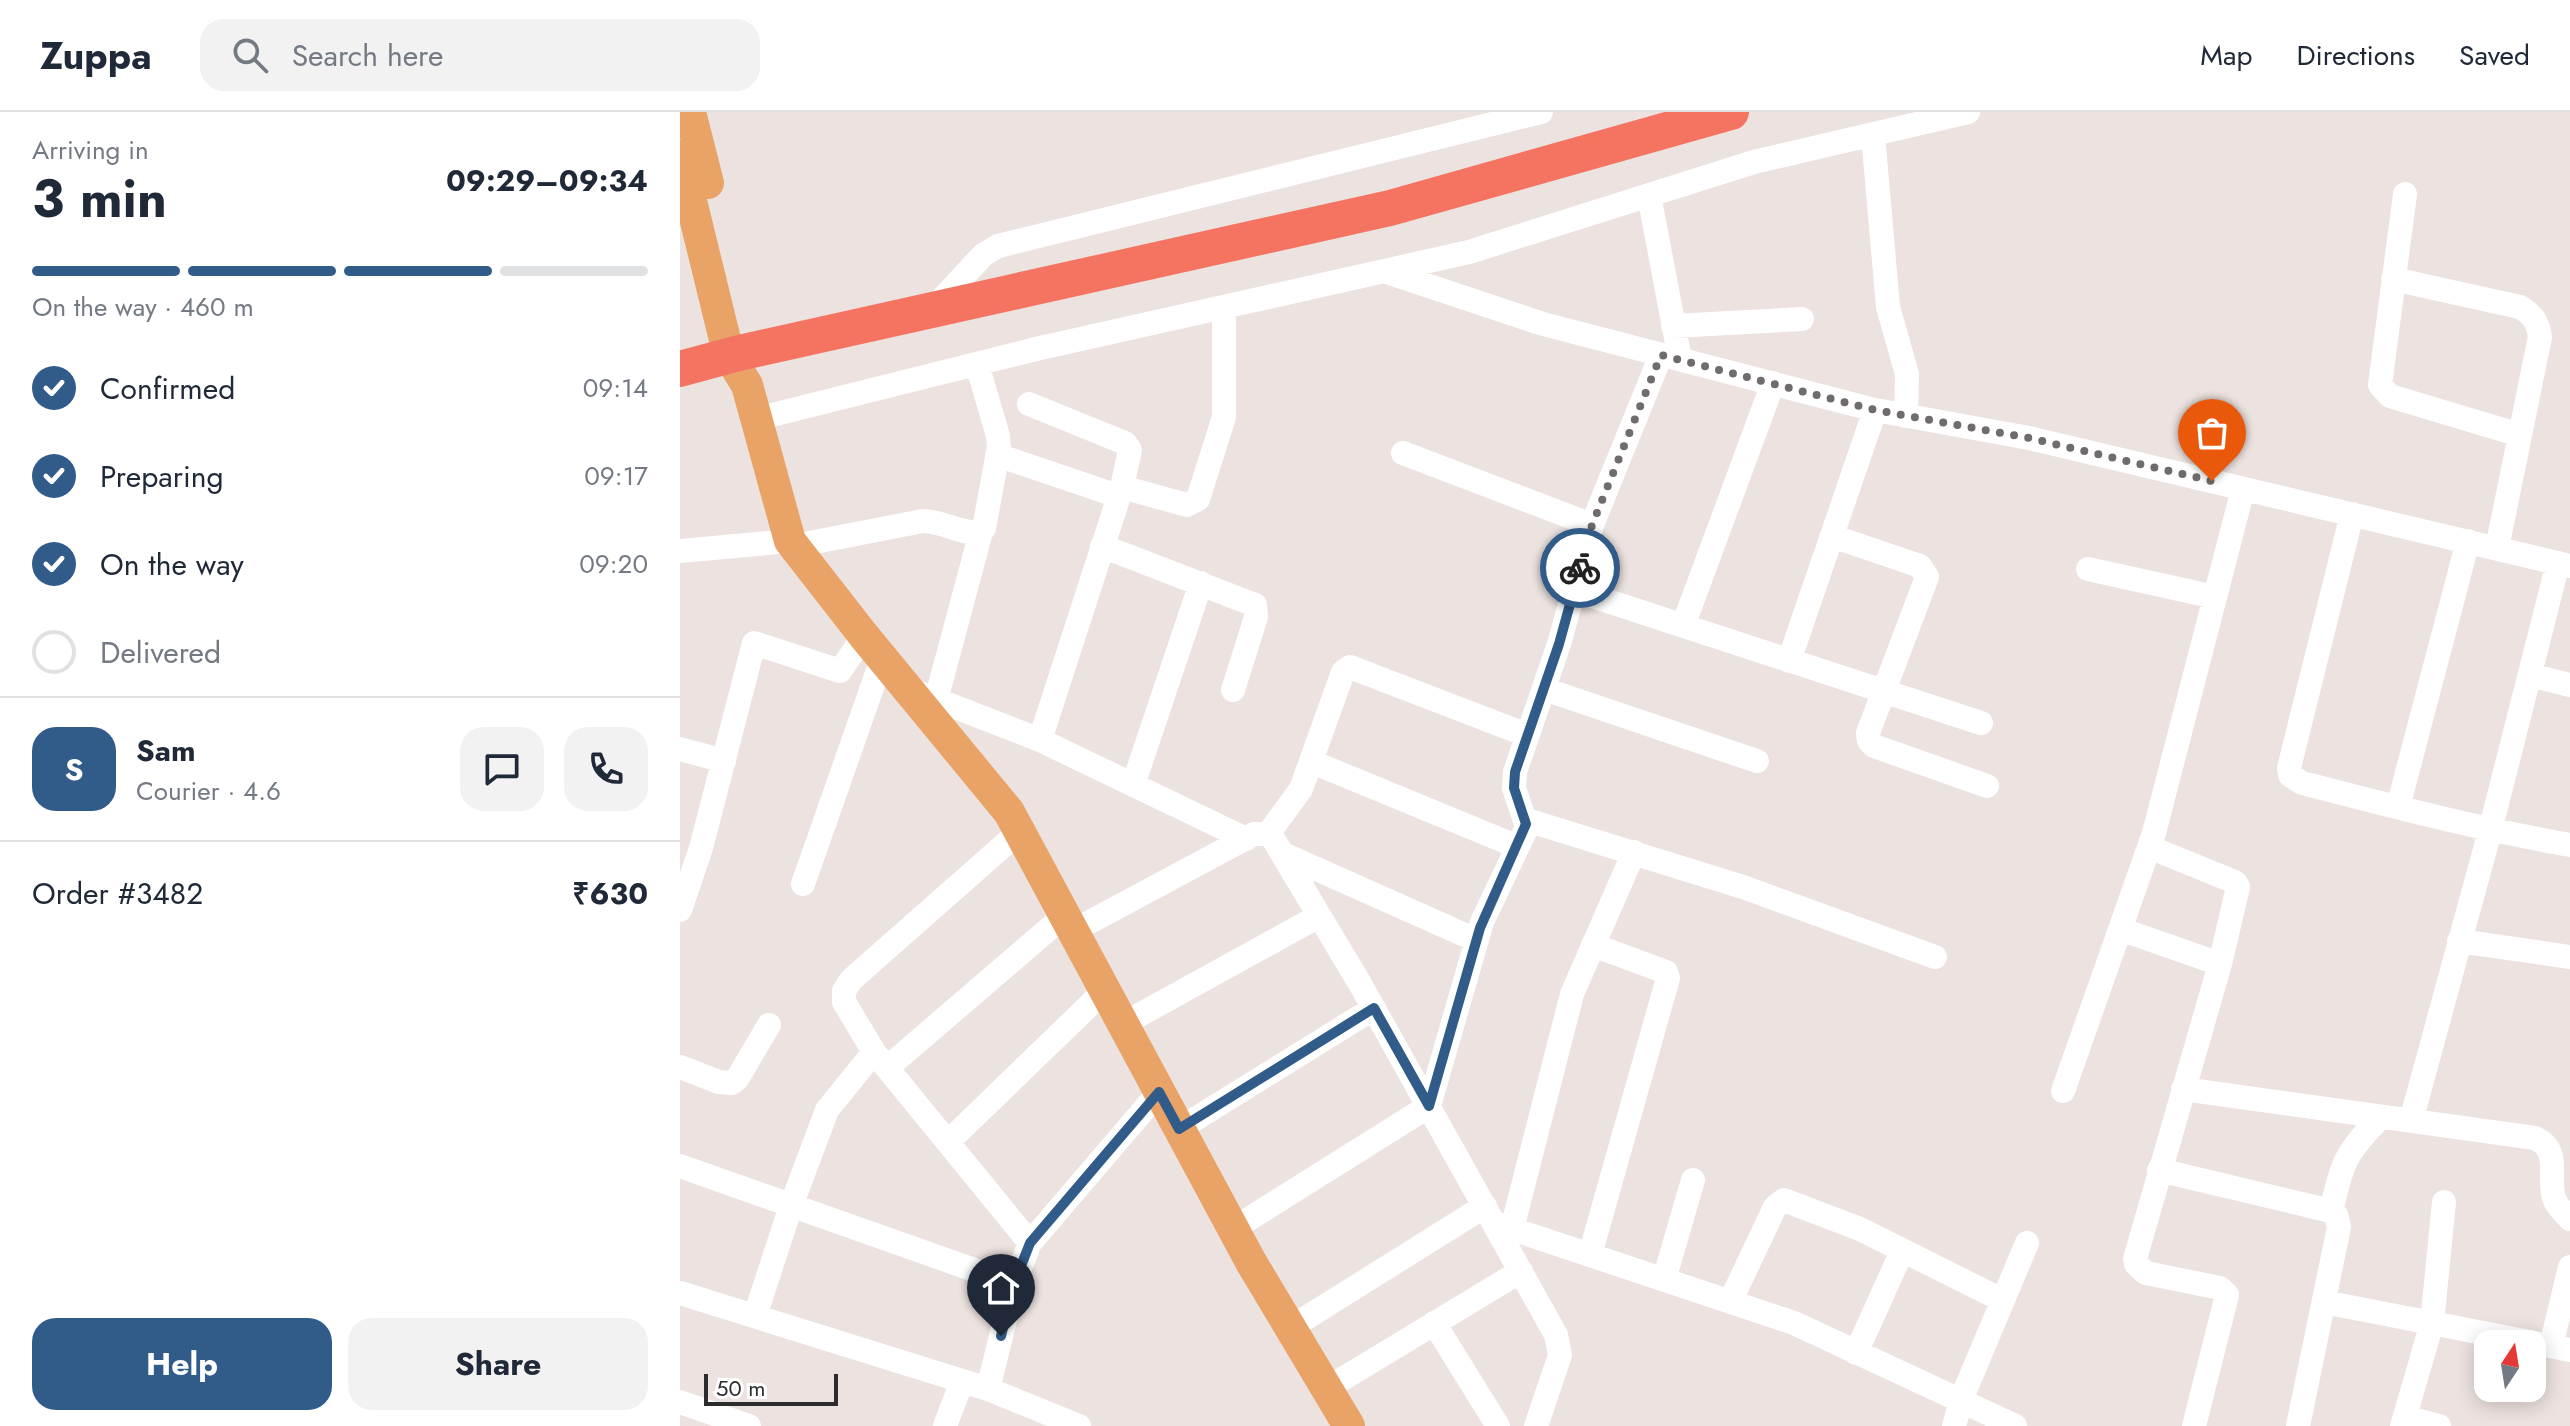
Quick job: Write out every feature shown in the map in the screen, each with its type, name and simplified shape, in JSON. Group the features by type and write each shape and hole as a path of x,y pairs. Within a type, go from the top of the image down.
{"highway":[{"path":"680,369 742,364 931,311 1390,208 1731,112"}],"main road":[{"path":"690,112 742,364"},
{"path":"680,156 792,544 873,648 921,694 1009,812 1233,1229 1349,1426"}],"street":[{"path":"931,311 983,255 998,246 1541,112"},
{"path":"756,419 977,364 1469,252 1754,162 1968,112"},
{"path":"1873,135 1888,307 1907,374 1906,416"},
{"path":"2405,194 2379,378 2384,391 2390,396 2520,435"},
{"path":"1521,835 1513,783 1592,525 1670,357 1673,326 1649,195"},
{"path":"1385,271 1543,324 1875,410 2029,438 2564,565 2530,675 2411,1121"},
{"path":"2393,279 2520,307 2531,313 2538,325 2540,337 2497,548"},
{"path":"997,455 1120,492 1187,505 1198,499 1223,425 1224,307"},
{"path":"1673,326 1802,319"},
{"path":"977,364 998,436 997,455 984,528 921,694 1040,740 1133,785 1257,836 1283,854 1476,940"},
{"path":"1683,626 1773,383"},
{"path":"1029,404 1125,443 1130,450 1120,492 1040,740"},
{"path":"1789,661 1875,410"},
{"path":"1403,453 1592,525"},
{"path":"2063,1091 2149,847 2243,489"},
{"path":"2352,514 2289,768 2290,775 2302,783 2490,831 2570,845"},
{"path":"680,551 792,544 923,521 981,532"},
{"path":"1832,536 1920,566 1925,571 1926,583 1882,691 1868,733 1869,741 1874,746 1987,786"},
{"path":"2398,807 2468,541"},
{"path":"1102,546 1255,605 1256,617 1233,690"},
{"path":"2088,569 2215,597"},
{"path":"1133,785 1201,583"},
{"path":"1574,590 1981,723"},
{"path":"680,910 701,848 754,643 840,671 873,648"},
{"path":"803,884 873,648"},
{"path":"755,1316 827,1110 881,1060 1069,923 1257,836 1301,789 1343,672 1350,667 1527,735"},
{"path":"2530,675 2570,685"},
{"path":"1544,689 1757,761"},
{"path":"680,749 724,761"},
{"path":"1312,762 1521,835"},
{"path":"1233,1229 1429,1106 1476,940 1521,835 1535,821 1746,888 1935,957"},
{"path":"1020,831 851,980 844,991 844,1002 881,1060 1030,1243"},
{"path":"2149,847 2235,882 2238,887 2220,964 2135,1259 2146,1273 2225,1291 2228,1300 2196,1425"},
{"path":"1290,1328 1497,1219 1569,1004 1634,852"},
{"path":"1283,854 1497,1219 1556,1335 1560,1355 1536,1426"},
{"path":"1123,1024 1319,916"},
{"path":"2120,929 2220,964"},
{"path":"2459,941 2570,957"},
{"path":"1590,1255 1668,978 1666,972 1593,945"},
{"path":"948,1142 1105,990"},
{"path":"1179,1129 1374,1008"},
{"path":"680,1067 719,1082 732,1083 769,1025"},
{"path":"2183,1089 2535,1138 2549,1148 2553,1197 2570,1219"},
{"path":"988,1389 1014,1284 1030,1243 1159,1092"},
{"path":"2331,1211 2346,1157 2355,1143 2381,1117"},
{"path":"680,1166 1014,1284"},
{"path":"2159,1170 2331,1211 2336,1215 2339,1227 2298,1426"},
{"path":"1664,1280 1693,1180"},
{"path":"1730,1302 1775,1207 1784,1200 1855,1227 1994,1297"},
{"path":"2439,1426 2404,1422 2432,1323 2444,1202"},
{"path":"1497,1219 1590,1255 1794,1323 2015,1426"},
{"path":"1954,1426 1956,1398 1994,1297 2027,1243"},
{"path":"1856,1353 1902,1251"},
{"path":"2324,1302 2560,1348 2570,1267"},
{"path":"1326,1389 1521,1271"},
{"path":"680,1293 988,1389 1079,1426"},
{"path":"1434,1323 1498,1426"},
{"path":"945,1426 962,1381"},
{"path":"680,1402 749,1426"}],"way so far":[{"path":"1580,568 1592,525 1661,355 1875,410 2029,438 2212,481"}],"route":[{"path":"1001,1336 1014,1284 1030,1243 1159,1092 1179,1129 1374,1008 1429,1106 1480,928 1526,824 1514,788 1515,772 1559,644 1580,568"}]}
